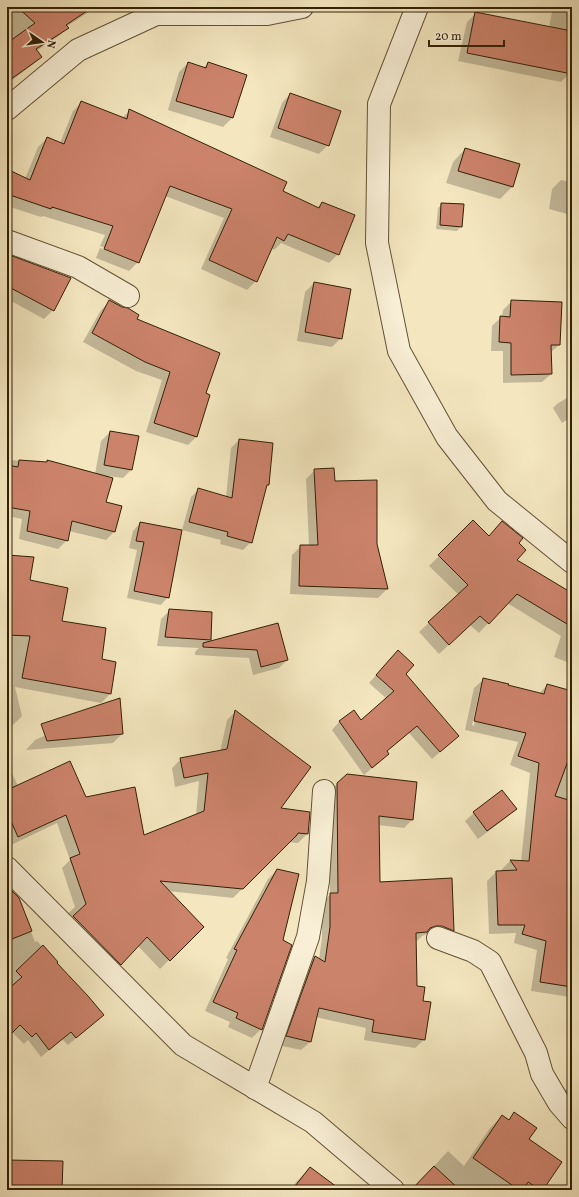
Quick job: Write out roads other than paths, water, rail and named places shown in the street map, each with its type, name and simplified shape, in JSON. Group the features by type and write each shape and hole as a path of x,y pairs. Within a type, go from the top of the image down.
{"street":[{"path":"7,109 78,50 156,14 267,14 302,7"},
{"path":"417,7 379,104 378,243 400,352 448,437 497,501 572,562"},
{"path":"7,241 78,267 128,296"},
{"path":"255,1088 308,937 318,881 324,791"},
{"path":"7,868 183,1045 313,1122 393,1190"},
{"path":"438,938 473,951 490,962 536,1053 542,1074 559,1103 572,1118"}]}
